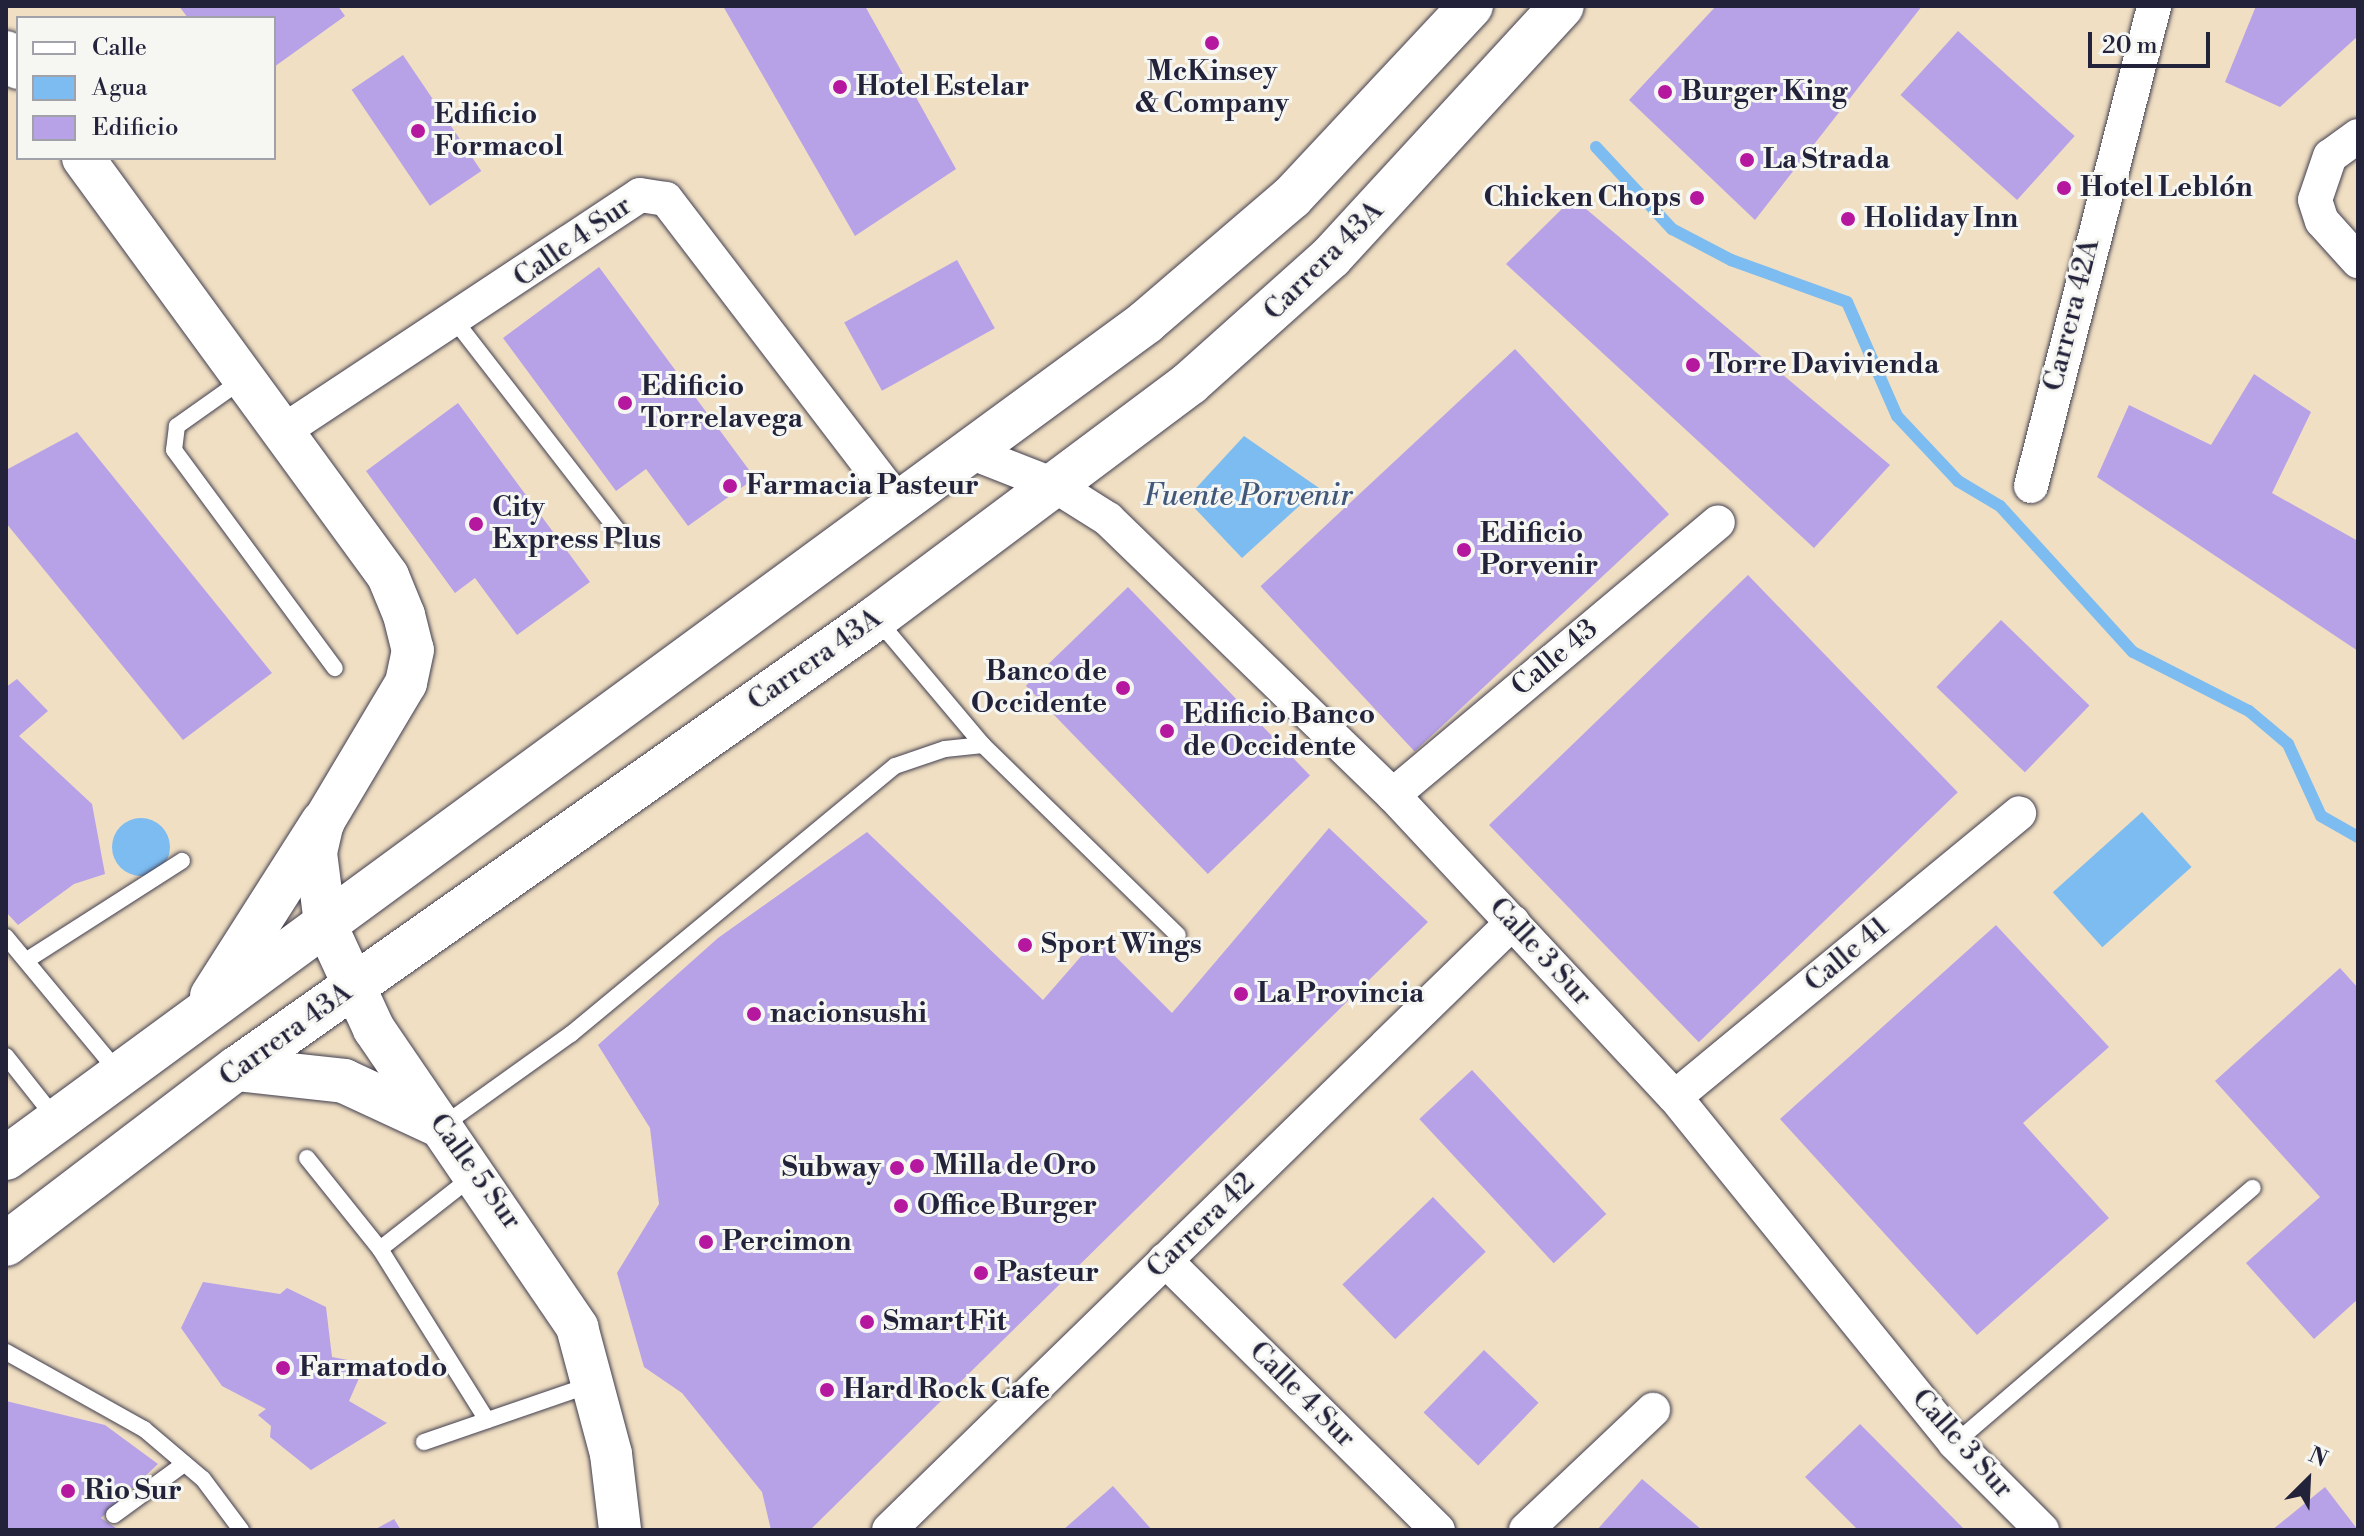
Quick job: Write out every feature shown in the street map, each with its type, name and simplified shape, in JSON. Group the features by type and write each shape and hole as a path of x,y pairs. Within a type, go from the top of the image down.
{"main road":[{"path":"6,1158 207,1005 325,923 970,452 1229,254 1292,197 1471,6"},
{"name":"Carrera 43A","path":"6,1244 236,1069 876,618 1054,485 1271,316 1562,6"},
{"path":"207,1005 323,822"},
{"path":"236,1069 344,1081 441,1126"}],"street":[{"name":"Carrera 42A","path":"2031,486 2154,6"},
{"path":"2358,136 2330,156 2317,177 2322,221 2358,261"},
{"path":"84,160 388,576 413,650 394,708 323,822"},
{"name":"Calle 4 Sur","path":"282,432 456,322 638,191 666,199 899,504"},
{"name":"Calle 3 Sur","path":"970,452 1054,485 1159,564 1393,795 1675,1097 1955,1443 2042,1530"},
{"name":"Calle 43","path":"1393,795 1718,522"},
{"name":"Calle 41","path":"1675,1097 2019,813"},
{"name":"Calle 5 Sur","path":"323,822 316,853 325,923 352,987 441,1126 577,1327 596,1382 620,1530"},
{"name":"Carrera 42","path":"889,1530 1513,922"},
{"name":"Calle 4 Sur","path":"1165,1260 1438,1530"},
{"path":"1526,1530 1653,1410"}],"lane":[{"path":"456,322 621,535"},
{"path":"243,379 177,426 174,450 335,668"},
{"path":"876,618 983,745 1178,935"},
{"path":"441,1126 571,1034 895,766 983,745"},
{"path":"27,960 182,861"},
{"path":"6,937 118,1072"},
{"path":"6,1057 56,1119"},
{"path":"307,1158 380,1249 487,1420"},
{"path":"380,1249 476,1174"},
{"path":"1955,1443 2253,1188"},
{"path":"6,1352 144,1429 184,1464 241,1530"},
{"path":"424,1442 596,1382"},
{"path":"114,1515 184,1464"}],"water":[{"name":"Fuente Porvenir","path":"1244,436 1319,488 1242,558 1186,499"},
{"path":"2142,812 2192,867 2102,947 2053,892"},
{"path":"141,818 152,820 161,827 168,836 168,858 161,867 152,874 141,876 130,874 121,867 114,858 112,847 114,836 121,827 130,820"}],"building":[{"path":"179,6 338,6 345,16 276,66 276,16 186,16"},
{"name":"Hotel Estelar","path":"723,6 865,6 956,169 855,236"},
{"name":"La Strada","path":"1716,6 1922,6 1755,220 1629,100"},
{"path":"2256,6 2358,6 2358,36 2280,107 2225,82"},
{"path":"1958,31 2075,136 2017,200 1900,95"},
{"name":"Edificio Formacol","path":"403,55 481,171 430,206 352,90"},
{"name":"Torre Davivienda","path":"1573,198 1890,465 1814,548 1506,264"},
{"path":"957,260 995,328 882,391 844,323"},
{"name":"Edificio Torrelavega","path":"599,267 755,478 688,526 646,469 616,491 503,338"},
{"name":"Edificio Porvenir","path":"1515,349 1669,514 1415,752 1260,586"},
{"path":"2254,374 2311,412 2272,493 2358,541 2358,651 2097,477 2129,405 2211,445"},
{"name":"City Express Plus","path":"458,403 590,582 517,635 475,578 455,593 366,471"},
{"path":"77,432 272,673 183,740 6,523 6,470"},
{"path":"1748,575 1958,792 1699,1042 1489,825"},
{"name":"Edificio Banco de Occidente","path":"1128,587 1310,775 1208,874 1026,686"},
{"path":"2001,620 2089,705 2025,772 1936,687"},
{"path":"17,679 48,711 19,736 92,804 105,874 74,884 18,925 6,912 6,687"},
{"name":"Milla de Oro","path":"1329,828 1428,922 810,1530 771,1530 762,1492 682,1393 644,1367 617,1273 659,1204 650,1128 598,1045 718,938 867,832 1043,1000 1097,938 1172,1013"},
{"path":"1996,925 2109,1047 2023,1123 2109,1218 1977,1335 1780,1119"},
{"path":"2340,968 2358,988 2358,1299 2314,1339 2246,1263 2320,1197 2215,1081"},
{"path":"1472,1070 1606,1214 1554,1263 1419,1119"},
{"path":"1433,1197 1486,1252 1395,1339 1342,1285"},
{"name":"Farmatodo","path":"203,1282 280,1294 287,1288 326,1307 332,1357 353,1361 360,1376 349,1401 387,1423 311,1470 270,1437 271,1426 258,1415 266,1409 222,1386 181,1328"},
{"path":"1484,1350 1539,1403 1478,1465 1424,1413"},
{"name":"Rio Sur","path":"6,1401 105,1425 158,1464 101,1518 119,1530 6,1530"},
{"path":"1860,1424 1965,1530 1858,1530 1805,1477"},
{"path":"1642,1479 1702,1530 1597,1530"},
{"path":"1113,1486 1152,1530 1063,1530"},
{"path":"2325,1487 2358,1530 2272,1530"},
{"path":"394,1519 401,1530 374,1530"}],"waterway":[{"path":"1596,147 1672,229 1731,260 1847,302 1897,416 1958,481 2000,506 2133,652 2249,711 2288,744 2321,816 2358,837"}],"place":[{"name":"McKinsey & Company","path":"1212,43"},
{"name":"Hotel Estelar","path":"840,87"},
{"name":"Burger King","path":"1665,92"},
{"name":"Edificio Formacol","path":"418,131"},
{"name":"La Strada","path":"1747,160"},
{"name":"Hotel Leblón","path":"2064,188"},
{"name":"Chicken Chops","path":"1697,198"},
{"name":"Holiday Inn","path":"1848,219"},
{"name":"Torre Davivienda","path":"1693,365"},
{"name":"Edificio Torrelavega","path":"625,403"},
{"name":"Farmacia Pasteur","path":"730,486"},
{"name":"City Express Plus","path":"476,524"},
{"name":"Edificio Porvenir","path":"1464,550"},
{"name":"Banco de Occidente","path":"1123,688"},
{"name":"Edificio Banco de Occidente","path":"1167,731"},
{"name":"Sport Wings","path":"1025,945"},
{"name":"La Provincia","path":"1241,994"},
{"name":"nacionsushi","path":"754,1014"},
{"name":"Milla de Oro","path":"917,1166"},
{"name":"Subway","path":"897,1168"},
{"name":"Office Burger","path":"901,1206"},
{"name":"Percimon","path":"706,1242"},
{"name":"Pasteur","path":"981,1273"},
{"name":"Smart Fit","path":"867,1322"},
{"name":"Farmatodo","path":"283,1368"},
{"name":"Hard Rock Cafe","path":"827,1390"},
{"name":"Rio Sur","path":"68,1491"}]}
